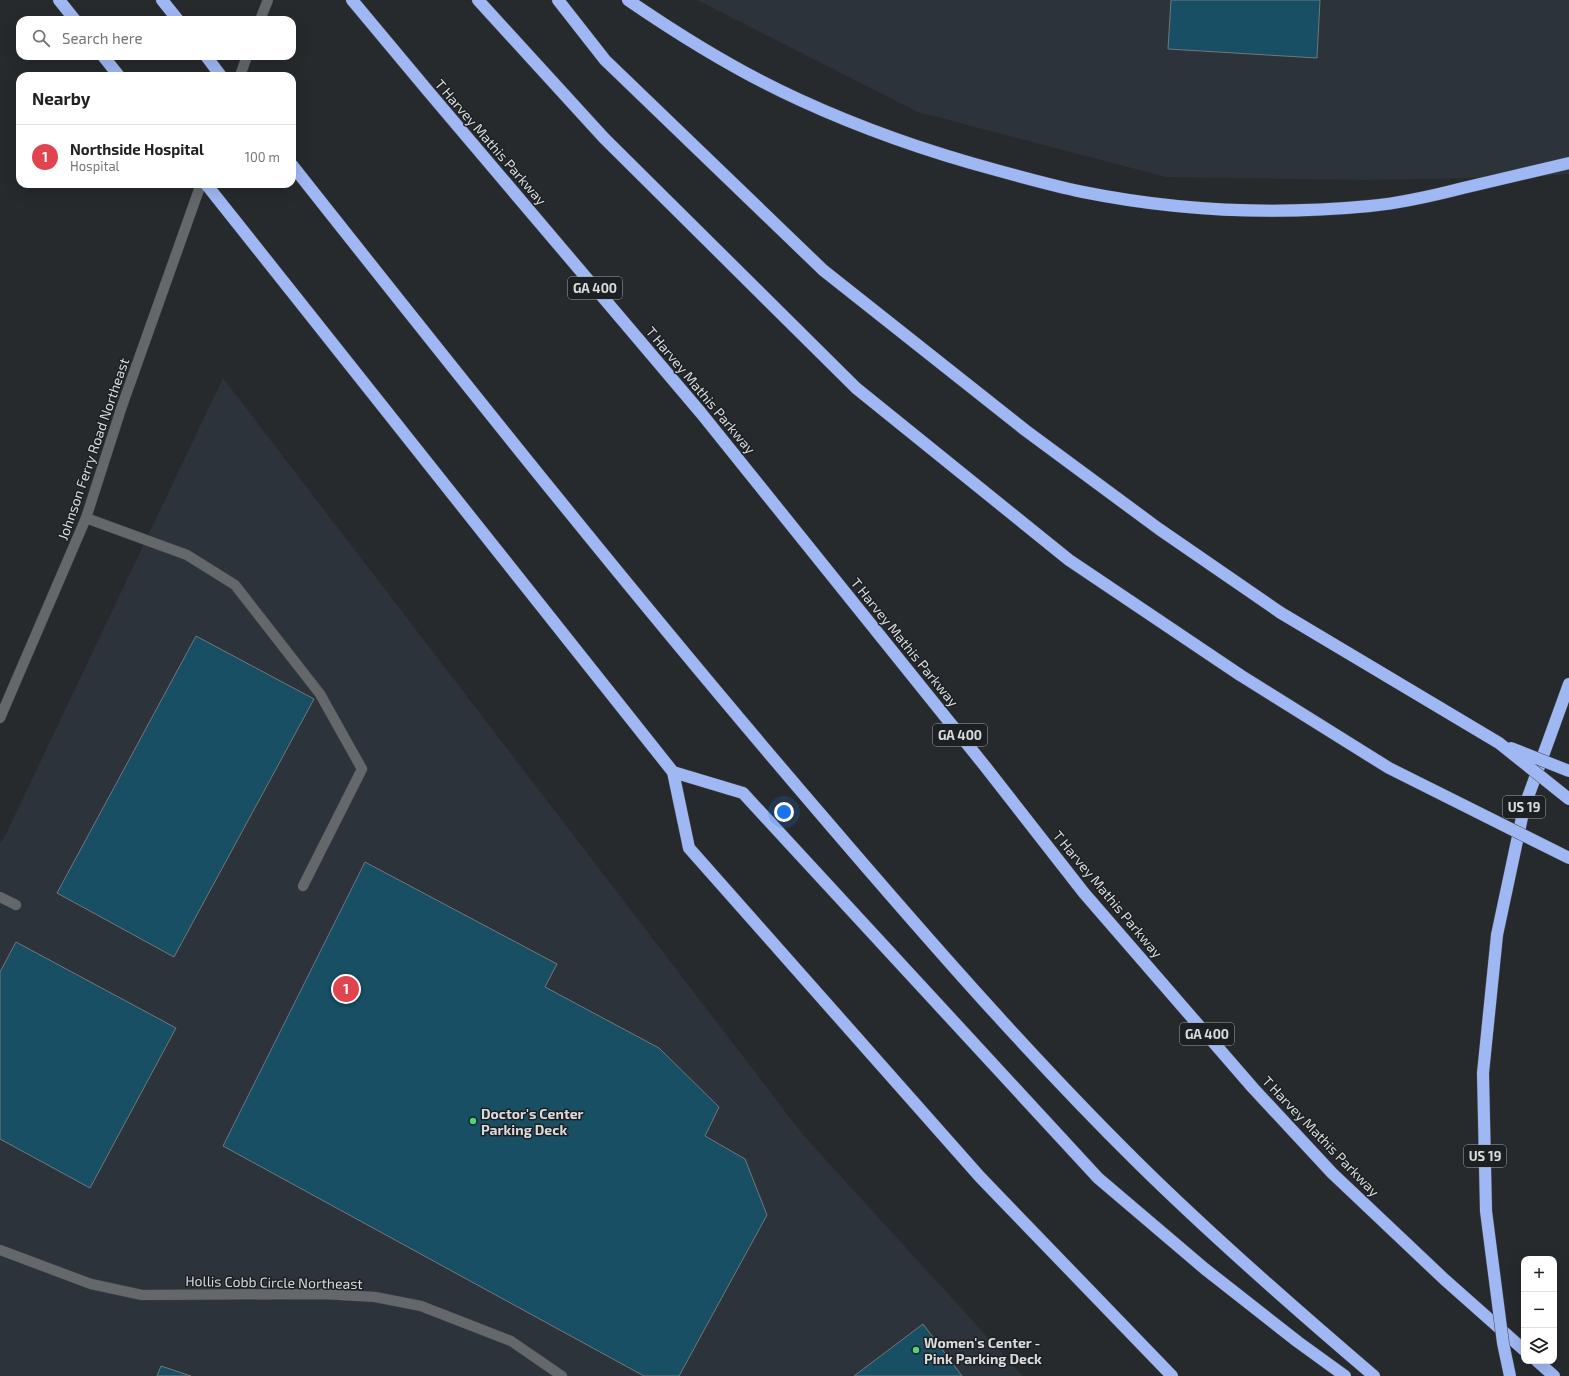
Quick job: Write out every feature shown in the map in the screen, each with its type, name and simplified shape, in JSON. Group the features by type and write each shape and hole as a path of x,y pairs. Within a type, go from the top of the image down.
{"highway":[{"path":"59,0 72,16"},
{"path":"162,0 175,16"},
{"name":"T Harvey Mathis Parkway","path":"352,0 702,413 984,765 1084,893 1253,1088 1332,1173 1444,1280 1521,1347"},
{"path":"478,0 604,138 856,388 1069,560 1240,675 1389,768 1569,858"},
{"path":"558,0 605,60 823,270 1025,430 1158,529 1281,613 1499,743 1569,799"},
{"path":"628,0 666,26 799,100 872,130 948,157 1083,192 1164,205 1241,211 1321,209 1371,206 1418,199 1569,163"},
{"path":"106,60 116,72"},
{"path":"209,60 218,72"},
{"path":"296,171 442,355 671,638 889,894 1017,1039 1139,1164 1278,1294 1374,1376"},
{"path":"209,188 673,772 689,848 980,1177 1172,1376"},
{"name":"US 19","path":"1510,1376 1502,1343 1486,1211 1483,1073 1497,935 1524,808 1569,684"},
{"path":"1499,743 1569,771"},
{"path":"673,772 743,793 1098,1178 1205,1269 1298,1342 1345,1376"},
{"path":"1540,1364 1554,1376"}],"main road":[{"path":"262,16 268,0"},
{"path":"241,72 246,60"},
{"name":"Johnson Ferry Road Northeast","path":"0,718 86,518 122,406 200,188"},
{"path":"86,518 187,555 235,585 320,694 362,769 303,886"},
{"path":"0,897 16,905"},
{"name":"Hollis Cobb Circle Northeast","path":"0,1250 91,1284 142,1295 323,1294 375,1297 421,1306 511,1341 562,1376"}],"shaded area":[{"path":"697,0 1569,0 1569,174 1531,177 1363,180 1166,177 918,112"},
{"path":"223,378 804,1136 1023,1376 0,1376 0,843 6,834"}],"building":[{"path":"1171,0 1320,0 1317,58 1168,49"},
{"path":"196,636 314,699 174,957 57,893"},
{"name":"Doctor's Center Parking Deck","path":"365,862 557,964 545,987 659,1048 719,1107 705,1136 745,1159 767,1215 679,1376 644,1376 223,1146"},
{"path":"16,942 176,1028 90,1188 0,1139 0,972"},
{"name":"Women's Center - Pink Parking Deck","path":"923,1324 962,1376 854,1376"},
{"path":"161,1366 191,1376 157,1376"}],"place":[{"name":"Northside Hospital","path":"346,989"},
{"name":"Doctor's Center Parking Deck","path":"473,1121"},
{"name":"Women's Center - Pink Parking Deck","path":"916,1350"}]}
